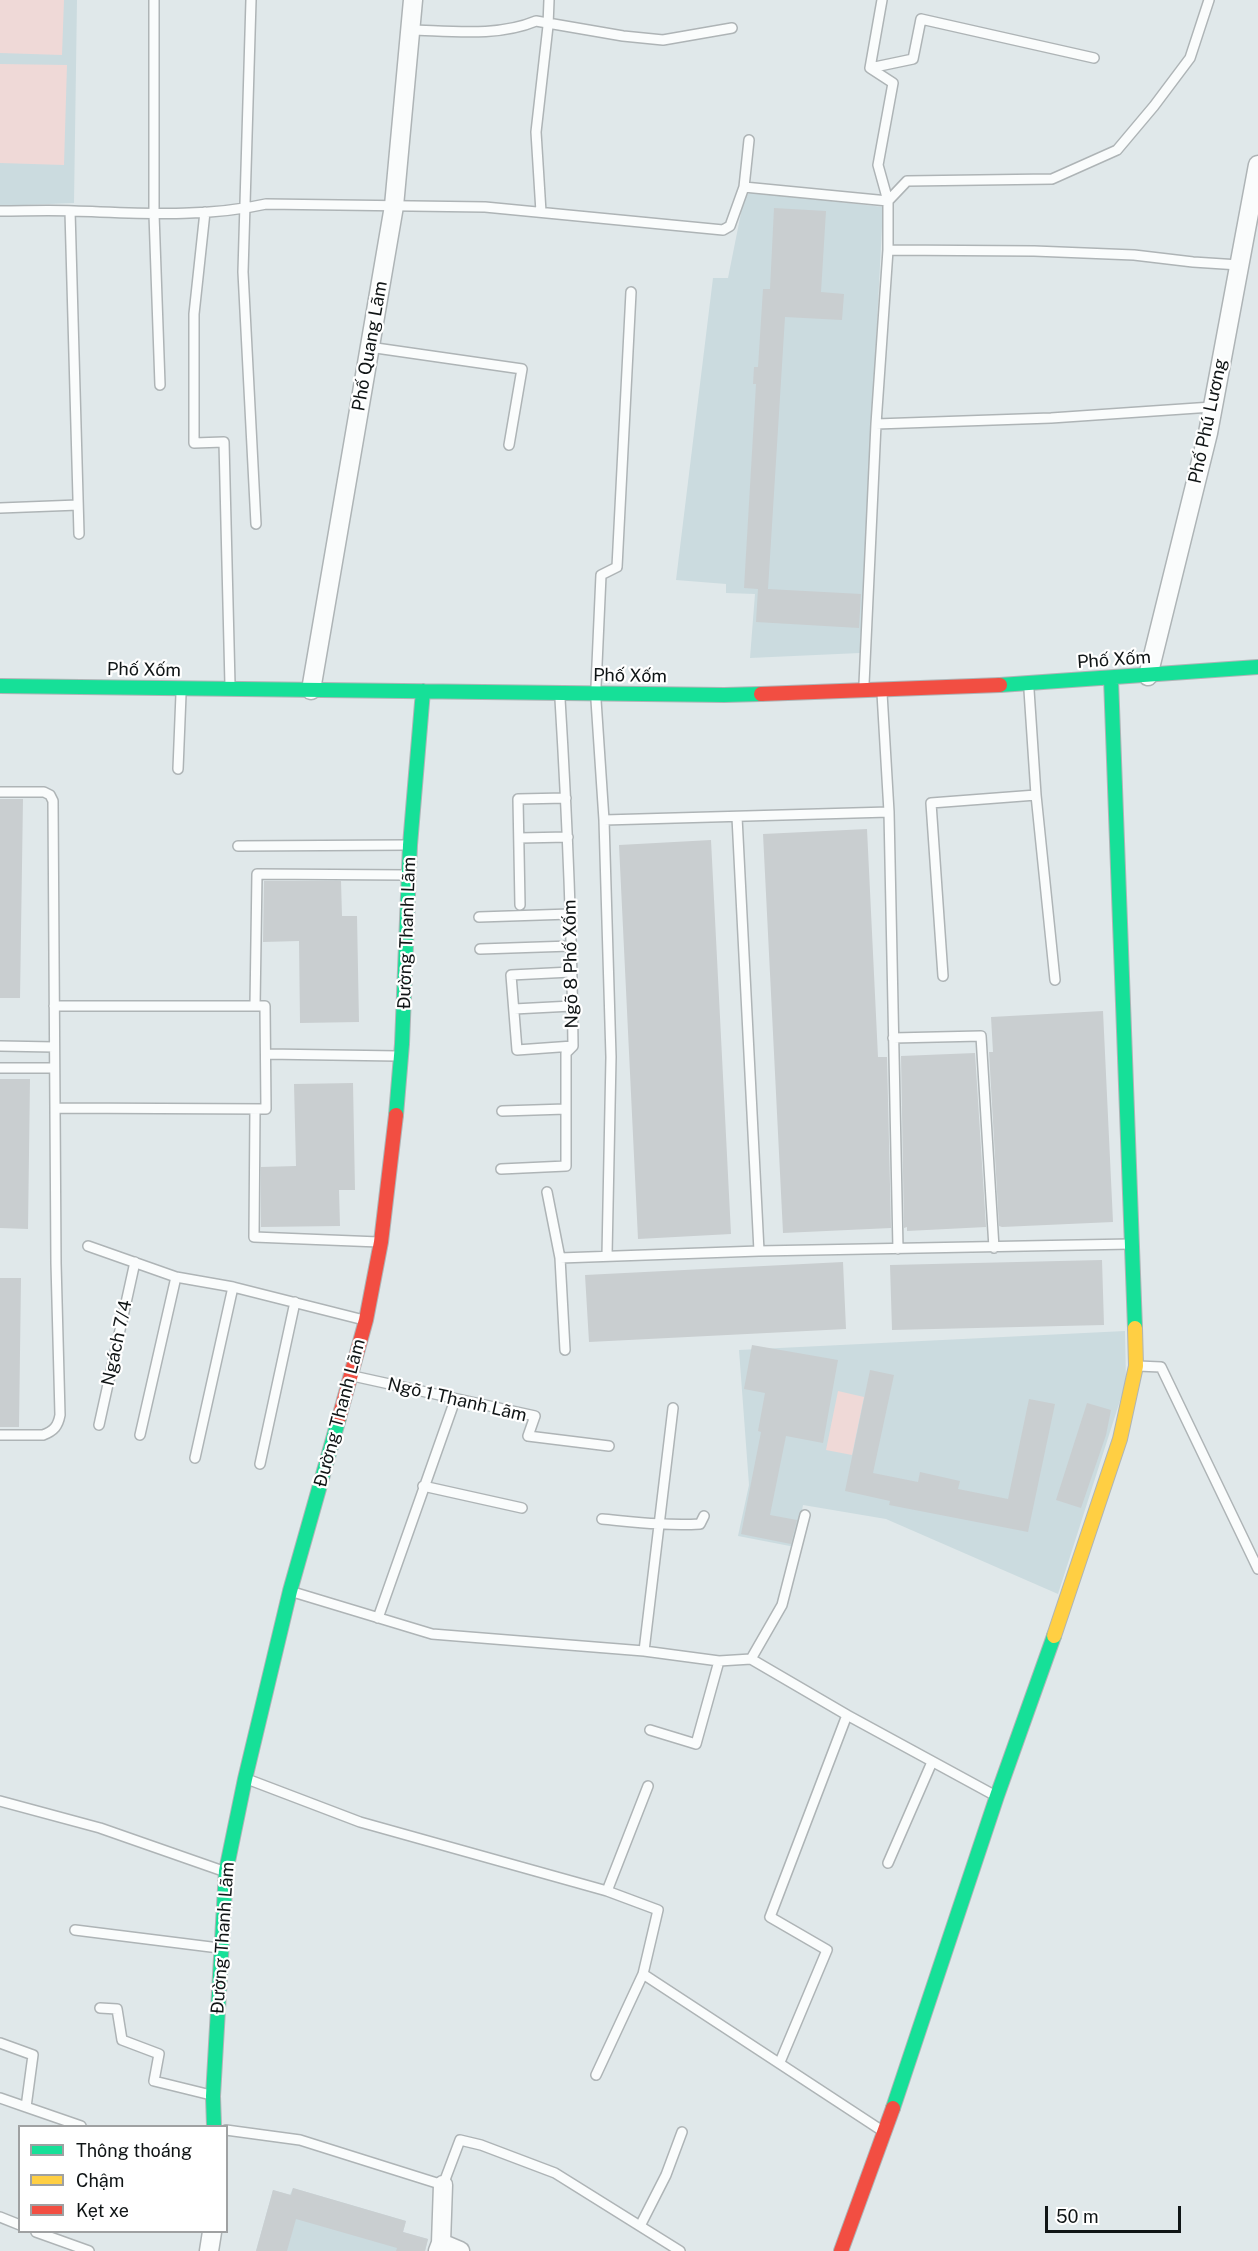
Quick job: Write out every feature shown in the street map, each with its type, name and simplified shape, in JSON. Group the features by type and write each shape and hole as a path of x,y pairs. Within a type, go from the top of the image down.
{"main road":[{"name":"Phố Xốm","path":"0,686 723,695 1028,684 1258,667"},
{"path":"841,2251 885,2132 997,1796 1061,1616 1120,1439 1131,1366 1133,1244 1111,679"},
{"name":"Đường Thanh Lãm","path":"214,2125 213,2096 226,1871 245,1779 290,1591 366,1320 381,1242 391,1166 401,1056 410,845 423,691"}],"street":[{"name":"Phố Quang Lãm","path":"311,690 394,206 413,0"},
{"name":"Phố Phú Lương","path":"1148,676 1212,407 1258,165"},
{"path":"443,2185 440,2247 460,2251"},
{"path":"209,2251 212,2233"}],"lane":[{"path":"154,0 154,214 160,385"},
{"path":"250,0 244,209 244,301 256,524"},
{"path":"541,212 536,132 549,0"},
{"path":"870,68 882,0"},
{"path":"888,201 907,181 1053,179 1117,150 1190,58 1209,0"},
{"path":"870,68 913,59 921,20 1094,58"},
{"path":"410,30 481,32 523,27 536,21 623,36 663,40 732,28"},
{"path":"864,689 876,424 888,250 888,201 878,165 893,83 870,68"},
{"path":"0,211 154,214 244,209 266,204 485,207 723,230 730,226 744,187 748,140"},
{"path":"744,187 888,201"},
{"path":"70,211 79,534"},
{"path":"205,212 194,314 194,443 224,442 230,689"},
{"path":"888,250 1034,251 1134,255 1239,265"},
{"path":"608,1256 611,1057 604,820 596,694 601,575 617,567 631,292"},
{"path":"369,347 522,369 509,445"},
{"path":"876,424 1051,418 1212,407"},
{"path":"0,508 78,505"},
{"path":"1028,684 1036,795 1055,980"},
{"path":"178,769 181,688"},
{"path":"882,688 889,812 898,1249"},
{"name":"Ngõ 8 Phố Xốm","path":"501,1169 566,1166 566,1053 573,1046 573,1006 568,837 560,693"},
{"path":"0,792 44,792 50,795 53,801 56,1263 60,1415 55,1429 49,1433 0,1435"},
{"path":"943,976 931,803 1036,795"},
{"path":"520,905 518,799 566,798"},
{"path":"604,820 889,812"},
{"path":"737,817 759,1251"},
{"path":"519,838 568,837"},
{"path":"238,846 410,845"},
{"path":"255,1006 257,874 409,875"},
{"path":"479,917 570,914"},
{"path":"480,949 571,945"},
{"path":"571,972 511,975 517,1050 573,1046"},
{"path":"54,1006 265,1006 266,1054 266,1109 56,1108"},
{"path":"514,1009 573,1006"},
{"path":"893,1038 981,1036 994,1248"},
{"path":"0,1047 54,1047"},
{"path":"266,1054 401,1056"},
{"path":"0,1068 54,1068"},
{"path":"255,1109 254,1237 381,1242"},
{"path":"502,1111 566,1109"},
{"path":"547,1192 560,1258 565,1350"},
{"path":"560,1258 759,1251 1133,1244"},
{"path":"88,1245 176,1277 233,1287 366,1320"},
{"name":"Ngách 7/4","path":"99,1425 135,1262"},
{"path":"140,1436 176,1277"},
{"path":"195,1458 233,1287"},
{"path":"260,1464 295,1302"},
{"path":"1131,1366 1161,1367 1258,1569"},
{"name":"Ngõ 1 Thanh Lãm","path":"351,1376 535,1416 528,1436 609,1446"},
{"path":"378,1618 455,1400"},
{"path":"644,1651 673,1408"},
{"path":"423,1486 522,1508"},
{"path":"752,1659 782,1605 805,1515"},
{"path":"602,1519 658,1525 700,1524 704,1516"},
{"path":"290,1591 432,1634 644,1651 719,1661 752,1659 847,1715 997,1796"},
{"path":"650,1730 696,1744 719,1661"},
{"path":"780,2062 827,1950 770,1917 805,1831 847,1715"},
{"path":"888,1863 932,1762"},
{"path":"245,1779 360,1822 607,1891 658,1910 643,1974 596,2076"},
{"path":"607,1891 648,1786"},
{"path":"0,1801 100,1828 226,1871"},
{"path":"75,1930 221,1948"},
{"path":"643,1974 885,2132"},
{"path":"100,2008 117,2008 122,2040 159,2054 154,2081 213,2096"},
{"path":"0,2043 33,2055 26,2107"},
{"path":"0,2099 76,2125"},
{"path":"228,2130 300,2140 443,2185 460,2140 481,2145 555,2173 680,2251"},
{"path":"640,2226 666,2175 682,2132"},
{"path":"0,2217 18,2224"},
{"path":"39,2233 89,2251"}],"shaded area":[{"path":"0,0 77,0 74,203 0,206"},
{"path":"0,0 64,0 62,55 0,53"},
{"path":"0,64 67,65 64,165 0,163"},
{"path":"754,192 883,207 860,653 750,658 755,594 726,593 726,584 676,580 713,278 728,278 744,198"},
{"path":"1125,1331 1126,1382 1058,1594 886,1519 803,1505 795,1547 738,1536 749,1485 739,1350"},
{"path":"838,1391 864,1397 852,1455 826,1450"},
{"path":"293,2188 406,2221 403,2232 428,2239 425,2251 256,2251 273,2190 290,2195"}],"building":[{"path":"774,208 826,211 821,292 844,294 842,320 785,317 768,589 861,594 859,628 756,622 758,589 744,588 756,384 753,384 754,367 758,367 763,289 770,289"},
{"path":"0,799 23,799 20,998 0,998"},
{"path":"867,829 878,1057 887,1057 891,1228 783,1233 763,834"},
{"path":"711,840 731,1234 638,1239 619,845"},
{"path":"264,881 341,881 342,916 357,916 359,1022 300,1023 299,941 263,942"},
{"path":"1103,1011 1113,1222 999,1226 989,1052 993,1052 991,1017"},
{"path":"975,1053 986,1227 907,1231 907,1227 904,1228 901,1056"},
{"path":"0,1079 30,1079 28,1229 0,1228"},
{"path":"353,1083 355,1190 339,1190 340,1226 261,1227 261,1167 296,1166 294,1084"},
{"path":"1102,1260 1104,1325 892,1330 890,1265"},
{"path":"843,1262 846,1329 589,1342 585,1275"},
{"path":"0,1278 21,1278 19,1427 0,1427"},
{"path":"752,1345 838,1360 823,1443 786,1436 770,1515 797,1520 791,1544 741,1534 761,1432 758,1431 765,1393 744,1389"},
{"path":"870,1370 894,1375 873,1473 918,1482 920,1472 960,1481 958,1489 1008,1499 1029,1399 1055,1404 1028,1532 889,1505 890,1501 845,1491"},
{"path":"1087,1403 1111,1410 1106,1435 1081,1508 1056,1500"},
{"path":"293,2188 406,2221 403,2232 428,2239 425,2251 396,2251 397,2248 296,2219 287,2251 256,2251 273,2190 291,2195"}],"traffic: fast":[{"path":"1000,685 1258,667"},
{"path":"1111,679 1135,1328"},
{"path":"0,686 761,694"},
{"path":"396,1115 402,1044 410,845 423,691"},
{"path":"214,2125 213,2096 226,1871 245,1779 290,1591 339,1418"},
{"path":"893,2108 997,1796 1054,1636"}],"traffic: slow":[{"path":"1054,1636 1120,1439 1136,1366 1135,1328"}],"traffic: jam":[{"path":"761,694 1000,685"},
{"path":"339,1418 366,1320 381,1242 396,1115"},
{"path":"841,2251 893,2108"}]}
